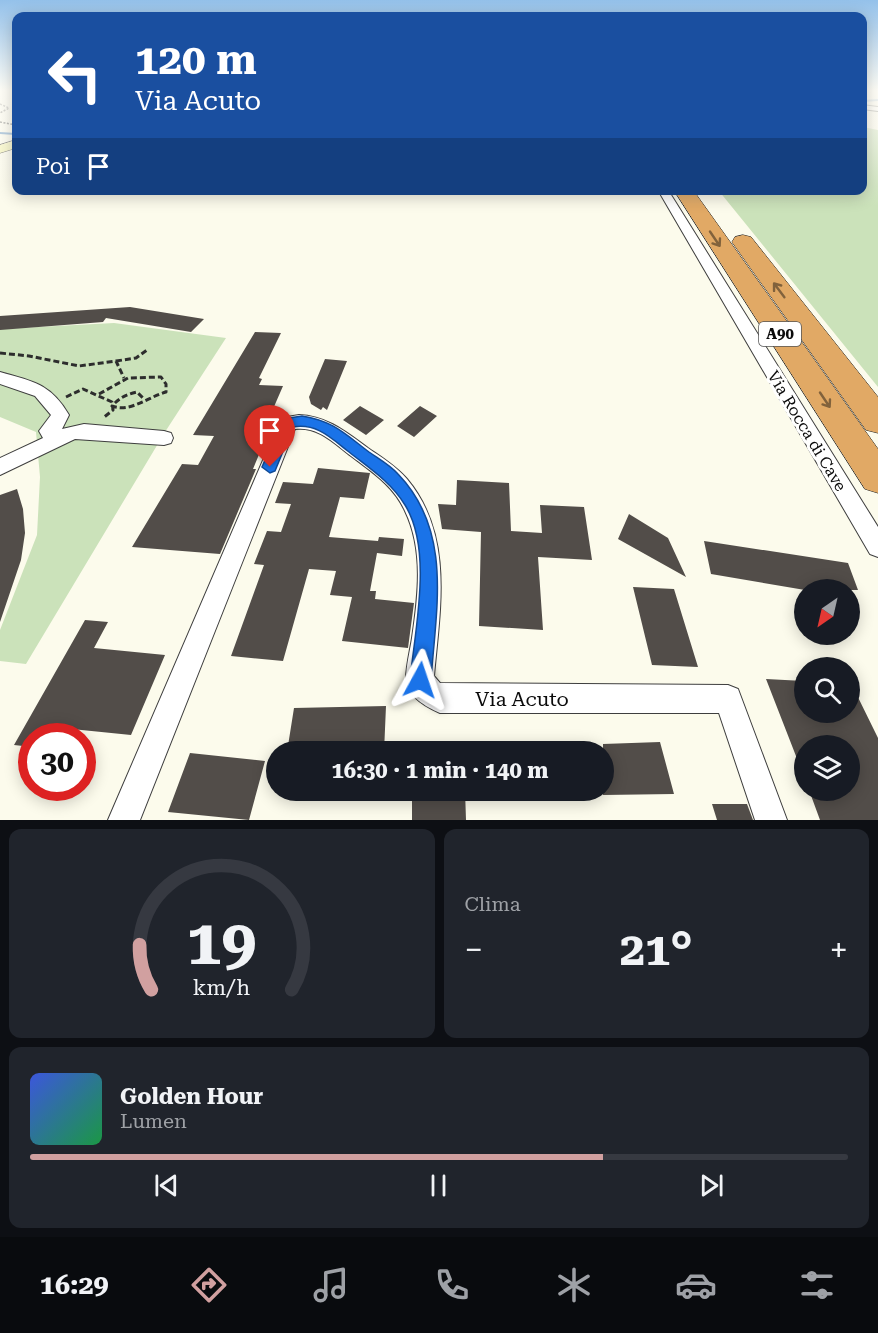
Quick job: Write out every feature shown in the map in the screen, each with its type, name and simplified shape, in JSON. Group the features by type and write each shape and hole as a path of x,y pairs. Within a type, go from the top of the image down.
{"highway":[{"name":"A90","path":"686,195 878,478"},
{"name":"A90","path":"708,195 878,421"}],"street":[{"name":"Via Rocca di Cave","path":"666,195 878,547"},
{"path":"0,378 27,384 52,399 60,415 57,423 48,431 51,436"},
{"name":"Via Acuto","path":"124,820 288,423 302,421 322,424 392,477 412,501 420,518 428,547 430,568 420,680 430,693 440,699 728,699 771,820"},
{"path":"0,466 71,433 84,431 164,438"}],"path":[{"path":"0,353 17,352 82,367 98,361 136,358 147,350"},
{"path":"116,361 124,378"},
{"path":"99,394 124,378 148,374 161,377 166,384 166,392 144,399 139,406 130,408 112,406"},
{"path":"54,404 83,389 99,394 112,402 113,410 100,419"},
{"path":"112,406 118,398 127,394 137,392 144,399"}],"green space":[{"path":"867,129 878,130 878,387 722,195 867,195"},
{"path":"114,323 226,338 165,432 26,664 0,661 0,630 37,535 40,477 36,432 0,417 0,329"}],"building":[{"path":"130,307 204,319 191,332 106,318 103,322 0,330 0,316"},
{"path":"255,332 281,333 259,378 262,379 259,385 283,386 263,432 268,433 253,469 256,469 220,554 132,547 182,464 198,465 214,436 193,435"},
{"path":"325,359 347,361 327,410 323,407 321,410 311,404 309,397"},
{"path":"360,406 384,420 366,435 343,420"},
{"path":"420,406 437,416 414,437 397,426"},
{"path":"318,468 370,473 364,499 340,497 329,537 378,541 379,537 404,539 402,556 377,553 370,591 376,591 375,599 414,603 408,648 342,641 352,597 330,595 336,571 309,569 283,661 231,656 264,565 254,564 267,531 281,532 291,504 275,503 283,482 313,484"},
{"path":"457,480 509,483 511,531 542,533 540,505 584,507 592,560 538,557 543,630 479,626 481,532 442,529 438,504 456,505"},
{"path":"17,489 23,509 25,533 21,560 0,622 0,495"},
{"path":"629,514 668,538 686,577 618,539"},
{"path":"704,541 848,563 854,579 794,579 794,588 711,574"},
{"path":"633,587 674,589 698,667 652,665"},
{"path":"85,620 108,622 94,648 165,655 131,735 96,731 96,723 26,723"},
{"path":"766,679 794,680 794,723 860,723 860,701 878,738 878,820 820,820 813,801 860,801 860,735 794,735 794,751"},
{"path":"386,706 384,741 289,741 294,708"},
{"path":"660,742 674,794 614,795 614,744"},
{"path":"190,753 265,761 249,820 168,812"},
{"path":"412,801 465,801 466,820 412,820"},
{"path":"712,804 747,804 753,820 717,820"}],"waterway":[{"path":"0,133 12,134"}],"route":[{"path":"270,467 288,423 302,421 322,424 392,477 412,501 424,530 430,568 420,680"}]}
